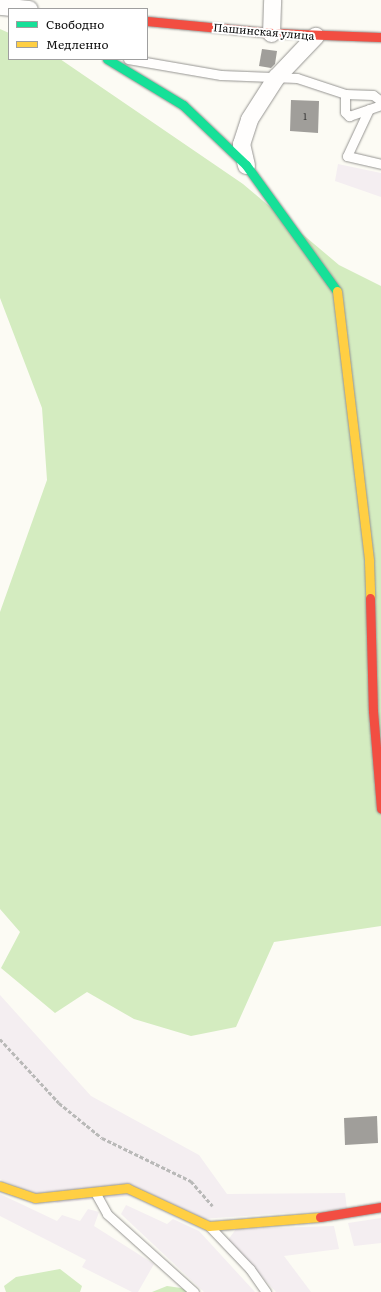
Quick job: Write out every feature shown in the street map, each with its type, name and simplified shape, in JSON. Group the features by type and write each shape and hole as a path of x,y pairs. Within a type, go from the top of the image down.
{"street":[{"path":"271,33 272,0"},
{"path":"0,7 14,8"},
{"name":"Пашинская улица","path":"148,21 271,33 315,36 381,37"},
{"path":"246,165 241,144 249,119 276,77 315,36"},
{"path":"109,60 183,105 246,165 338,292 369,562 373,711 381,809"},
{"path":"0,1186 35,1198 127,1188 209,1226 220,1223 302,1220 381,1207"}],"lane":[{"path":"134,60 221,75 298,78 345,94 373,95 381,101"},
{"path":"345,94 345,112 349,116 381,105"},
{"path":"369,109 347,156 381,164"},
{"path":"95,1192 107,1214 194,1292"},
{"path":"209,1226 250,1269 266,1292"}],"path":[{"path":"0,1039 59,1103 102,1138 191,1181 210,1201 220,1223"}],"shaded area":[{"path":"338,164 381,173 381,197 335,181"},
{"path":"0,995 91,1096 199,1155 227,1194 345,1193 347,1209 201,1219 151,1194 57,1203 0,1179"},
{"path":"0,1194 57,1221 62,1215 80,1221 88,1209 99,1212 94,1226 154,1264 138,1292 132,1292 82,1267 86,1260 0,1216"},
{"path":"126,1205 167,1224 173,1219 199,1231 255,1292 204,1292 121,1214"},
{"path":"381,1218 381,1243 354,1246 348,1223"},
{"path":"334,1226 339,1249 284,1256 311,1292 276,1292 228,1240 236,1229"}],"green space":[{"path":"0,29 8,33 8,60 61,60 243,184 339,265 381,286 381,926 274,942 236,1027 191,1036 134,1019 87,992 55,1013 1,968 20,932 0,909 0,612 47,480 42,408 0,298"},
{"path":"60,1269 82,1286 80,1292 6,1292 4,1286 16,1277"},
{"path":"167,1286 181,1288 192,1292 152,1292"}],"building":[{"path":"262,49 277,51 275,64 271,68 259,66"},
{"path":"291,100 319,101 318,133 290,131"},
{"path":"377,1116 378,1143 345,1145 344,1118"}],"traffic: fast":[{"path":"109,60 183,105 246,165 337,291"}],"traffic: slow":[{"path":"337,291 369,561 370,598"},
{"path":"0,1186 35,1198 127,1188 209,1226 320,1217"}],"traffic: jam":[{"path":"148,21 271,33 381,37"},
{"path":"370,598 373,711 381,809"},
{"path":"320,1217 381,1207"}]}
